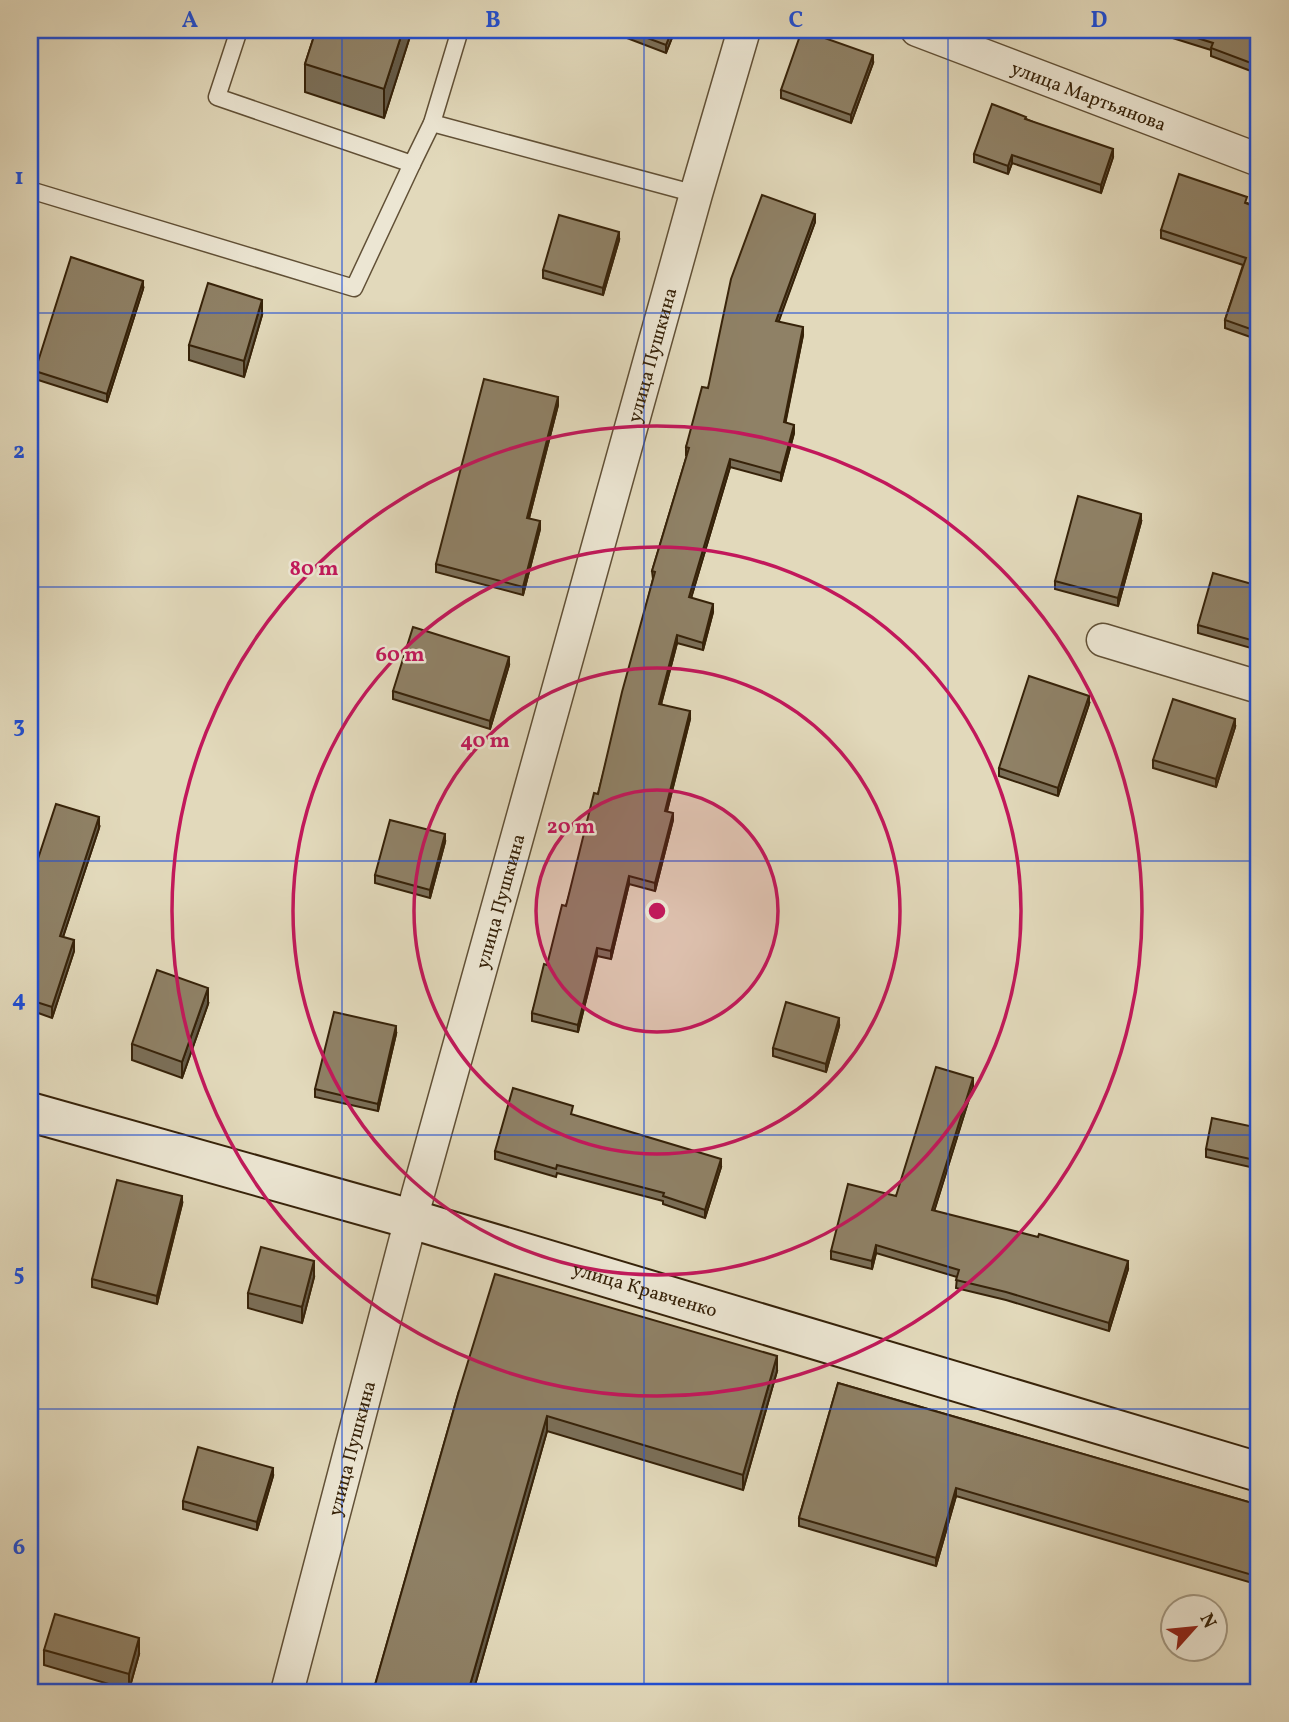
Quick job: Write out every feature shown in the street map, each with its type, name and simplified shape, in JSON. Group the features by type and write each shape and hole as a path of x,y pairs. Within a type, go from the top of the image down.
{"street":[{"name":"улица Пушкина","path":"286,1692 411,1220 744,30"},
{"name":"улица Мартьянова","path":"917,30 1259,160"},
{"path":"1102,640 1259,687"},
{"name":"улица Кравченко","path":"30,1112 411,1220 1259,1472"}],"lane":[{"path":"239,30 218,97 412,164"},
{"path":"30,190 354,288 432,123 460,30"},
{"path":"432,123 696,194"}],"building":[{"path":"316,30 403,30 384,89 305,64"},
{"path":"626,30 672,30 666,45"},
{"path":"802,30 873,55 851,115 781,90"},
{"path":"1172,30 1259,30 1259,66 1211,48 1213,43"},
{"path":"992,104 1026,117 1025,119 1113,149 1101,185 1012,155 1008,166 974,154"},
{"path":"1179,174 1247,197 1245,203 1259,208 1259,332 1225,320 1246,258 1161,230"},
{"path":"762,195 815,214 776,321 803,327 784,422 794,425 781,473 730,459 689,597 713,604 703,643 677,635 659,704 690,711 665,811 673,813 655,883 629,876 611,951 597,948 578,1025 532,1013 562,905 566,906 594,793 598,794 622,692 655,572 652,571 689,448 686,447 702,387 708,388 731,279"},
{"path":"559,215 619,232 603,288 543,270"},
{"path":"71,257 143,281 107,394 35,371"},
{"path":"208,283 262,300 244,361 189,345"},
{"path":"484,379 558,397 527,518 540,521 523,587 436,564"},
{"path":"1078,496 1141,514 1118,598 1055,581"},
{"path":"1213,573 1259,586 1258,642 1198,625"},
{"path":"413,627 509,657 490,721 393,691"},
{"path":"1029,676 1089,696 1058,788 999,768"},
{"path":"1173,699 1235,719 1216,779 1153,760"},
{"path":"56,804 99,817 60,936 74,940 52,1007 30,1000 30,883"},
{"path":"390,820 445,834 430,890 375,875"},
{"path":"157,970 208,988 182,1062 132,1044"},
{"path":"786,1002 839,1018 826,1064 773,1048"},
{"path":"334,1012 396,1026 378,1104 315,1089"},
{"path":"936,1067 973,1078 932,1210 1038,1237 1039,1234 1128,1261 1109,1323 956,1280 959,1270 876,1245 872,1261 831,1251 848,1184 896,1196"},
{"path":"513,1088 573,1106 571,1114 721,1159 705,1210 663,1196 664,1193 557,1165 556,1169 495,1151"},
{"path":"1212,1118 1259,1128 1259,1161 1206,1149"},
{"path":"117,1180 182,1196 157,1296 92,1279"},
{"path":"261,1247 314,1261 302,1307 248,1293"},
{"path":"495,1274 777,1356 743,1475 547,1416 468,1692 373,1692 459,1391"},
{"path":"838,1383 1259,1505 1259,1577 956,1488 936,1558 799,1518"},
{"path":"198,1447 273,1468 257,1522 183,1501"},
{"path":"55,1614 139,1638 129,1674 44,1650"}]}
